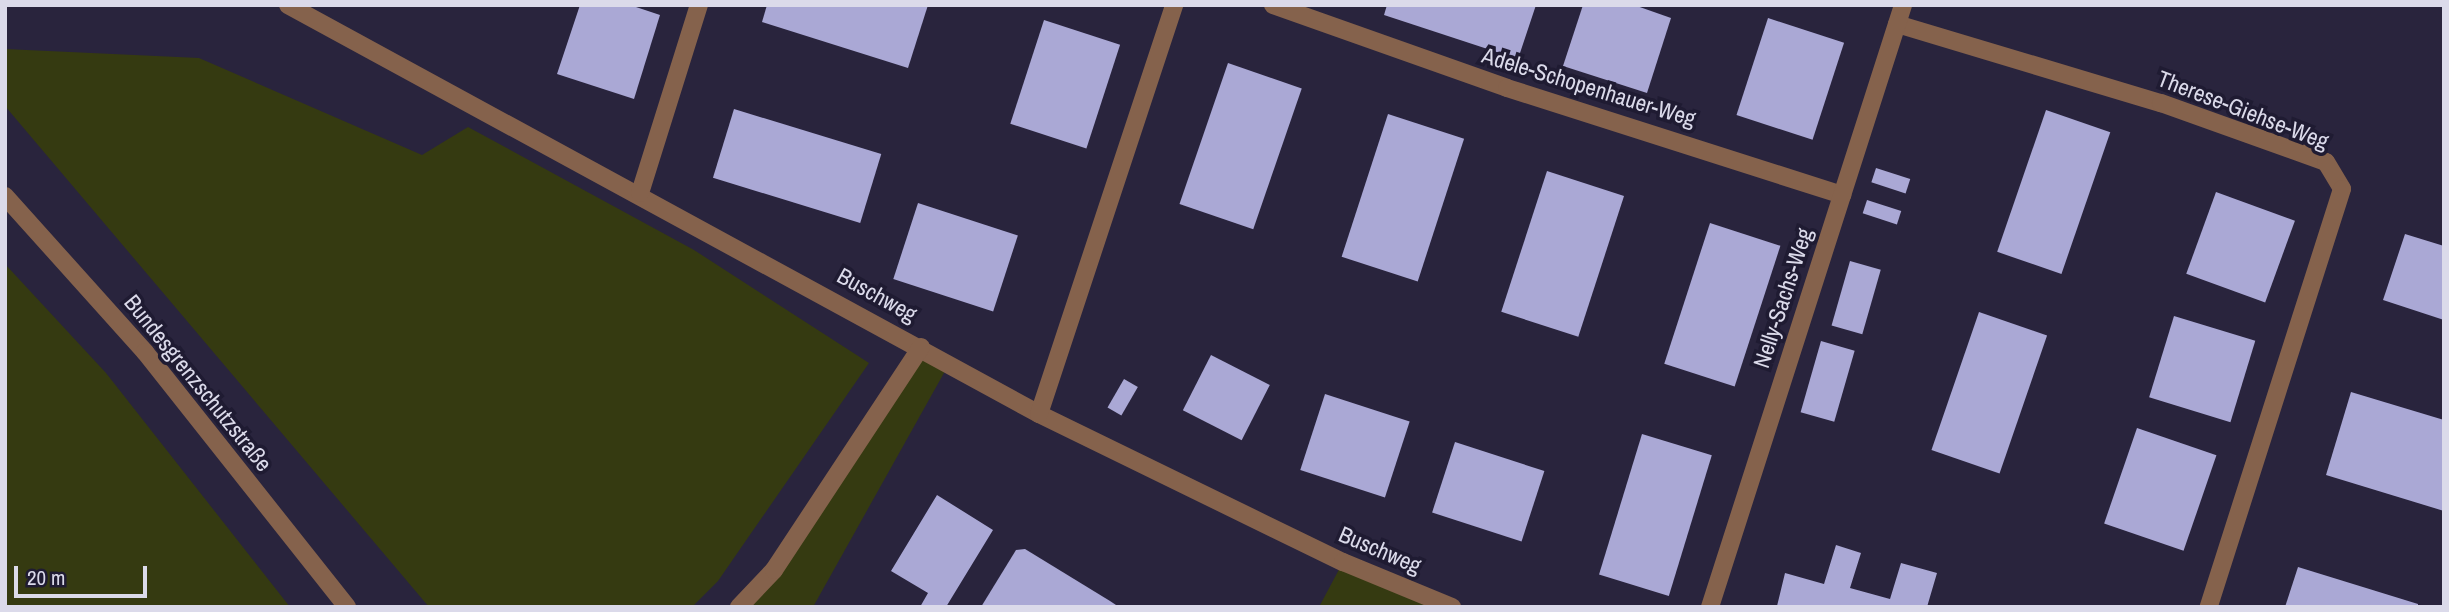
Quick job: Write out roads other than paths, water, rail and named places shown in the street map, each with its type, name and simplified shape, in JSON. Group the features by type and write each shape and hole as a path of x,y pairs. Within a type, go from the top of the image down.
{"street":[{"name":"Buschweg","path":"289,5 921,347 1039,414 1343,562 1452,607"},
{"path":"640,194 699,5"},
{"path":"1039,414 1174,5"},
{"name":"Adele-Schopenhauer-Weg","path":"1273,5 1325,13 1507,88 1842,195"},
{"name":"Nelly-Sachs-Weg","path":"1710,607 1903,5"},
{"name":"Therese-Giehse-Weg","path":"1897,24 2161,103 2326,162 2342,189 2209,607"},
{"name":"Bundesgrenzschutzstraße","path":"5,196 145,352 346,607"},
{"path":"739,607 775,570 921,347"}]}
